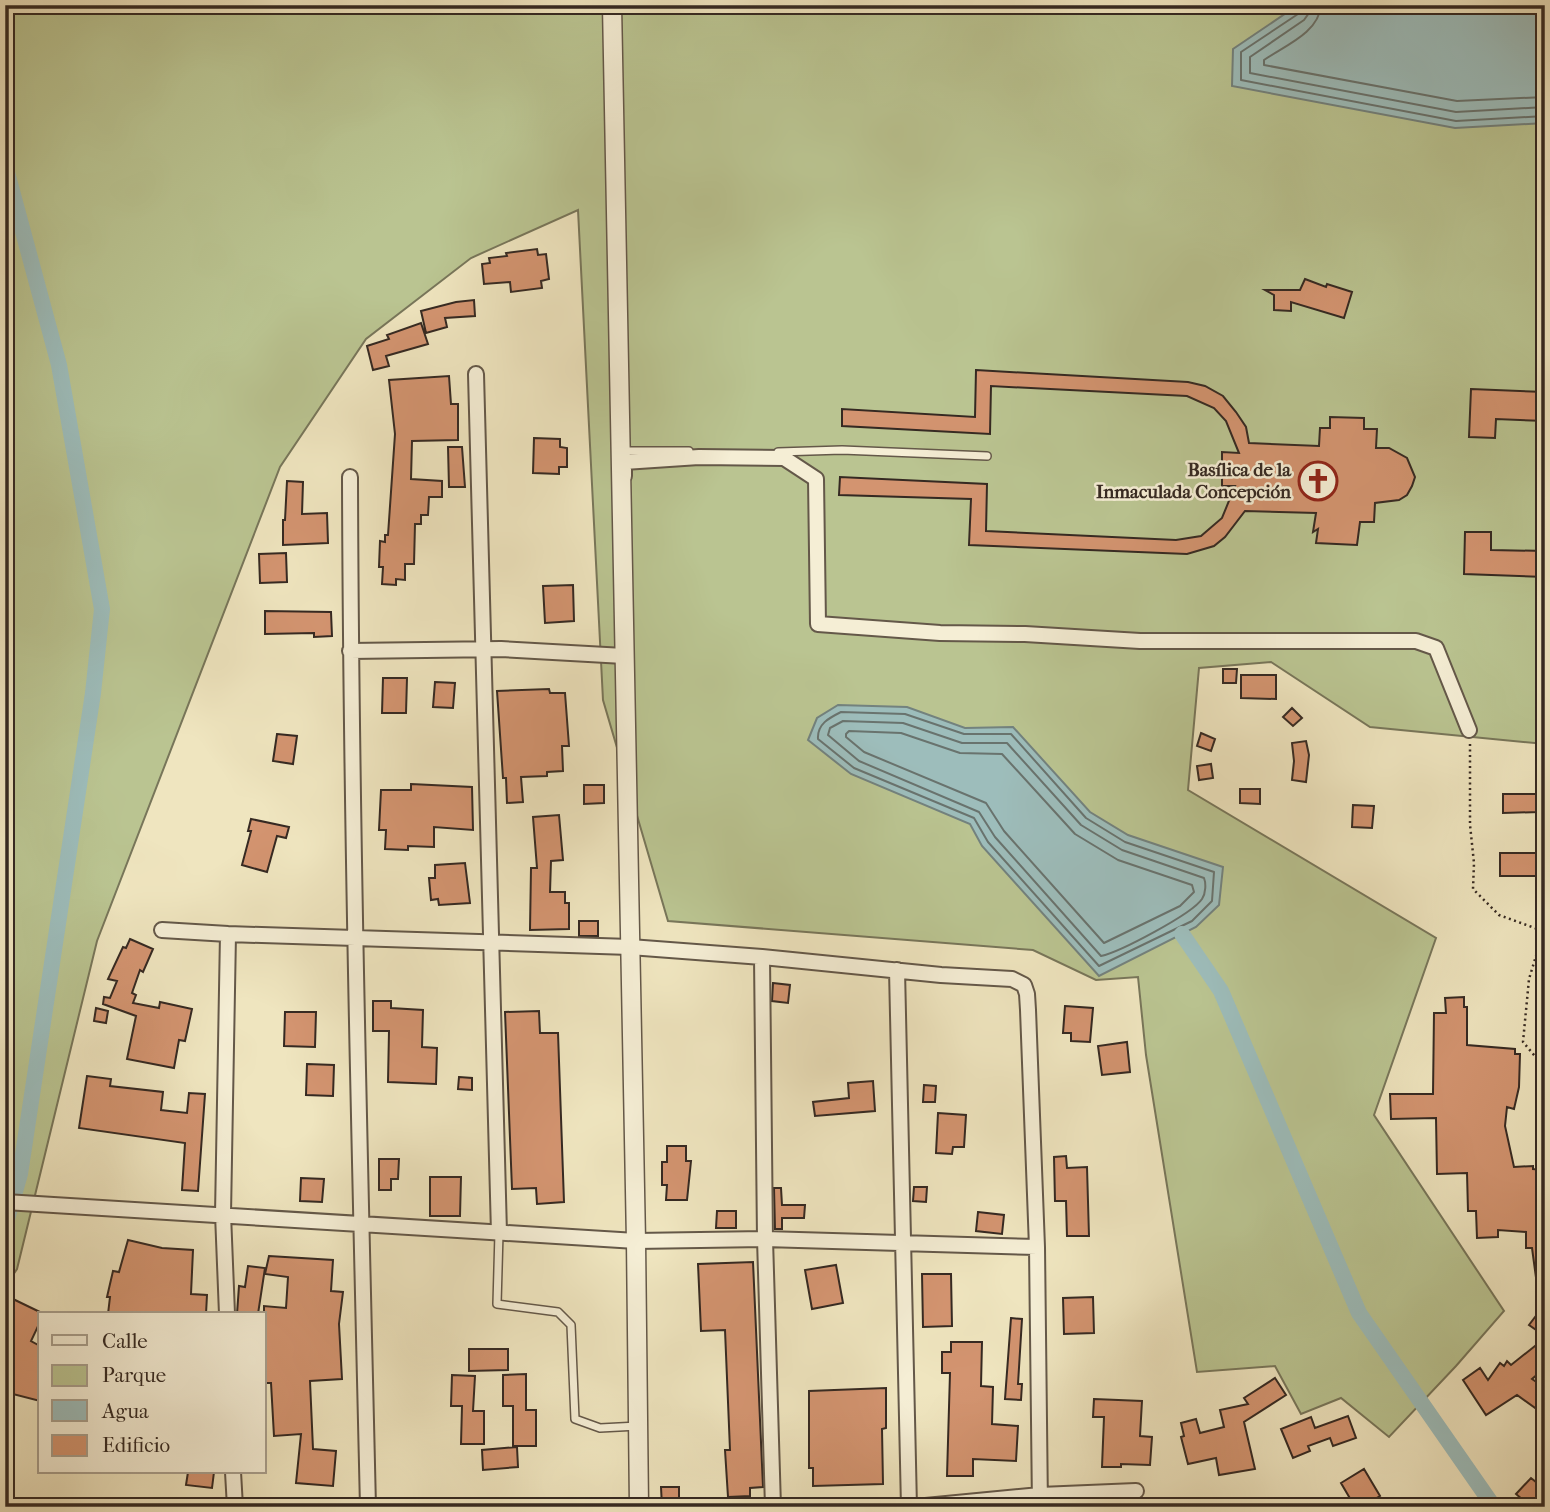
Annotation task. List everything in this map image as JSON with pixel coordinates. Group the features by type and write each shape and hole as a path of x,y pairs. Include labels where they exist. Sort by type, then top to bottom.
{"street":[{"path":"612,5 639,1507"},
{"path":"476,374 499,1233"},
{"path":"626,729 628,560 624,462 699,457 784,458 816,479 818,624 940,633 1140,641 1416,641 1436,648 1469,730"},
{"path":"350,477 350,651 360,1225 368,1507"},
{"path":"350,651 484,649 624,656"},
{"path":"162,929 228,934 631,947 1012,979 1024,985 1028,1002 1037,1247 1040,1501"},
{"path":"227,1312 223,1214 228,934"},
{"path":"762,957 765,1239 773,1507"},
{"path":"897,970 909,1507"},
{"path":"5,1202 636,1241 765,1239 1037,1247"},
{"path":"233,1474 235,1507"},
{"path":"915,1507 1040,1501 1136,1491"}],"lane":[{"path":"620,451 842,450 987,456"},
{"path":"499,1233 497,1304 558,1312 571,1325 575,1419 600,1428 638,1426"}],"path":[{"path":"1469,730 1473,889 1499,915 1543,931 1529,979 1523,1042 1545,1068"}],"green space":[{"path":"5,5 1545,5 1545,744 1370,727 1271,662 1199,668 1188,790 1436,938 1374,1115 1504,1311 1389,1437 1341,1398 1301,1414 1275,1366 1197,1372 1146,1055 1138,977 1096,980 1033,950 668,921 603,700 578,210 471,258 366,339 280,467 97,941 17,1269 5,1287"}],"water":[{"path":"1298,5 1545,5 1545,123 1455,128 1232,86 1233,49"},
{"path":"838,705 907,707 965,728 1013,727 1090,812 1128,835 1223,867 1219,905 1196,927 1099,976 982,846 970,824 851,774 808,740 817,718"}],"building":[{"path":"537,249 538,255 546,254 549,279 541,281 542,288 511,292 510,282 484,284 482,264 490,263 489,258"},
{"path":"1305,279 1326,287 1327,284 1352,292 1344,318 1291,302 1291,311 1274,310 1274,295 1265,290 1300,290"},
{"path":"474,300 475,316 445,318 447,327 426,333 421,311"},
{"path":"421,323 428,344 386,356 389,366 373,370 367,346 389,339 387,335"},
{"path":"976,370 1188,382 1205,386 1223,396 1236,412 1246,427 1249,443 1319,446 1320,428 1330,428 1330,417 1364,418 1364,429 1377,429 1376,448 1389,448 1407,458 1415,477 1407,495 1399,500 1375,503 1374,522 1360,522 1357,545 1316,543 1318,529 1313,532 1316,513 1245,511 1225,537 1214,546 1187,554 969,545 971,499 839,495 840,477 987,484 986,531 1176,540 1201,536 1222,518 1235,486 1222,486 1222,452 1239,453 1226,421 1214,408 1187,396 991,386 990,434 842,426 842,409 975,417"},
{"path":"449,376 451,404 458,404 458,440 412,441 411,479 442,481 442,497 429,497 428,515 421,515 421,524 415,524 414,564 405,564 405,580 396,579 396,585 382,584 383,567 379,567 380,541 385,542 385,535 388,535 395,434 389,380"},
{"path":"1471,389 1545,392 1545,421 1496,419 1495,438 1469,437"},
{"path":"534,438 560,439 560,447 567,448 567,467 559,467 559,474 533,473"},
{"path":"448,447 462,447 465,487 449,487"},
{"path":"287,481 303,482 302,514 327,513 328,543 283,545"},
{"path":"1465,532 1491,532 1491,550 1545,551 1545,577 1464,574"},
{"path":"286,553 287,582 260,583 259,554"},
{"path":"573,585 574,621 545,623 543,586"},
{"path":"265,611 331,612 332,636 314,637 314,633 265,634"},
{"path":"1223,669 1237,669 1236,683 1223,683"},
{"path":"1241,675 1276,675 1276,699 1241,698"},
{"path":"383,678 407,678 406,713 382,713"},
{"path":"435,682 455,683 453,708 433,707"},
{"path":"549,689 550,693 565,693 569,746 562,746 563,771 547,772 547,776 521,777 523,802 507,803 497,691"},
{"path":"1292,708 1302,718 1293,726 1283,717"},
{"path":"1201,733 1215,739 1211,751 1197,746"},
{"path":"277,734 297,736 293,764 273,761"},
{"path":"1306,741 1309,755 1306,782 1292,780 1292,743"},
{"path":"1211,764 1213,778 1199,780 1197,766"},
{"path":"411,784 472,787 473,830 434,827 434,847 385,849 386,830 379,830 381,790 411,790"},
{"path":"584,785 604,785 604,803 584,804"},
{"path":"1240,789 1260,789 1260,804 1240,803"},
{"path":"1503,794 1539,794 1539,812 1503,813"},
{"path":"1353,805 1374,806 1372,828 1352,827"},
{"path":"559,815 563,860 551,861 550,892 565,892 565,903 569,903 569,929 530,930 531,868 537,868 533,817"},
{"path":"251,819 289,827 286,838 277,836 267,872 242,865 251,831 248,831"},
{"path":"1500,853 1540,853 1539,876 1500,876"},
{"path":"465,863 470,903 439,905 438,899 431,900 429,878 435,878 435,865"},
{"path":"579,921 598,921 598,936 579,936"},
{"path":"130,939 153,949 143,972 140,970 132,993 136,995 133,1003 159,1008 160,1002 192,1009 185,1041 179,1040 174,1068 127,1059 136,1016 103,1004 104,997 110,998 117,981 108,979 123,947 126,948"},
{"path":"773,983 790,985 788,1003 772,1001"},
{"path":"1464,997 1464,1007 1467,1007 1467,1045 1515,1049 1515,1054 1520,1054 1519,1087 1514,1109 1507,1107 1505,1126 1514,1167 1533,1166 1533,1169 1545,1170 1545,1200 1541,1200 1538,1234 1545,1234 1545,1284 1537,1285 1532,1248 1526,1248 1526,1232 1498,1230 1498,1237 1477,1238 1476,1211 1468,1211 1467,1173 1437,1174 1436,1118 1391,1119 1390,1094 1433,1094 1434,1013 1446,1013 1445,998"},
{"path":"373,1001 391,1001 391,1008 423,1010 422,1047 437,1048 436,1084 388,1082 389,1031 373,1031"},
{"path":"1065,1006 1093,1008 1090,1042 1071,1041 1071,1033 1063,1033"},
{"path":"96,1008 108,1011 106,1023 94,1021"},
{"path":"539,1011 540,1033 558,1033 564,1202 537,1204 536,1188 512,1189 505,1012"},
{"path":"285,1012 316,1012 315,1047 284,1046"},
{"path":"1127,1042 1130,1072 1102,1075 1098,1046"},
{"path":"307,1064 334,1065 333,1096 306,1095"},
{"path":"87,1076 111,1079 110,1086 163,1092 161,1110 187,1113 189,1093 205,1094 198,1191 182,1190 185,1143 79,1128"},
{"path":"459,1077 472,1078 472,1090 458,1089"},
{"path":"873,1081 875,1111 815,1116 813,1102 849,1098 848,1083"},
{"path":"924,1085 936,1086 935,1102 923,1102"},
{"path":"938,1113 966,1115 964,1147 953,1147 952,1154 936,1153"},
{"path":"667,1146 686,1146 686,1161 691,1161 687,1200 666,1200 667,1185 662,1185 662,1162 667,1162"},
{"path":"1066,1156 1067,1168 1087,1167 1089,1236 1067,1236 1066,1201 1055,1201 1054,1157"},
{"path":"379,1159 399,1159 398,1179 391,1179 391,1190 379,1190"},
{"path":"430,1177 461,1177 460,1216 430,1216"},
{"path":"301,1178 324,1179 322,1202 300,1201"},
{"path":"914,1187 927,1187 926,1202 913,1201"},
{"path":"774,1188 781,1188 782,1205 805,1205 804,1218 782,1218 782,1229 775,1229"},
{"path":"717,1211 736,1211 736,1228 716,1228"},
{"path":"978,1212 1004,1215 1002,1234 976,1231"},
{"path":"128,1240 162,1248 193,1250 191,1294 207,1295 206,1312 108,1312 110,1297 107,1297 113,1271 119,1272"},
{"path":"269,1256 333,1260 331,1291 343,1292 339,1324 342,1379 310,1381 313,1449 336,1451 333,1486 296,1483 301,1434 274,1436 271,1383 266,1383 264,1306 286,1308 288,1277 265,1274"},
{"path":"753,1262 763,1487 750,1488 750,1496 728,1497 725,1450 730,1450 725,1330 701,1331 698,1264"},
{"path":"836,1265 843,1303 812,1309 805,1270"},
{"path":"248,1266 265,1268 258,1312 237,1312 239,1286 245,1287"},
{"path":"922,1274 951,1274 952,1326 923,1327"},
{"path":"1093,1297 1094,1333 1064,1334 1063,1298"},
{"path":"13,1299 40,1312 38,1326 31,1341 38,1345 38,1400 5,1392 5,1314"},
{"path":"1545,1304 1545,1336 1529,1325"},
{"path":"1011,1318 1022,1319 1018,1384 1022,1384 1021,1400 1005,1399"},
{"path":"1545,1338 1545,1368 1532,1379 1545,1388 1545,1415 1517,1395 1486,1415 1463,1380 1480,1368 1488,1380 1500,1363 1504,1366 1507,1361 1511,1365"},
{"path":"951,1342 982,1342 981,1386 993,1387 992,1424 1018,1426 1016,1461 973,1459 973,1476 947,1476 950,1373 942,1373 942,1352 951,1352"},
{"path":"469,1349 508,1349 508,1370 469,1371"},
{"path":"526,1374 526,1410 536,1410 536,1446 513,1446 513,1406 503,1406 503,1375"},
{"path":"452,1375 475,1376 473,1411 484,1411 484,1444 461,1444 462,1406 451,1406"},
{"path":"1275,1378 1286,1395 1244,1422 1255,1469 1219,1475 1216,1458 1188,1464 1181,1437 1184,1436 1181,1423 1196,1419 1200,1433 1224,1427 1220,1410 1248,1404 1244,1398"},
{"path":"886,1388 886,1428 882,1429 883,1484 813,1486 813,1468 809,1468 809,1391"},
{"path":"1094,1399 1142,1401 1140,1436 1152,1437 1150,1465 1121,1464 1121,1467 1102,1467 1104,1417 1093,1417"},
{"path":"1348,1416 1356,1438 1333,1446 1330,1438 1308,1446 1310,1451 1293,1458 1281,1429 1311,1417 1315,1428"},
{"path":"517,1447 518,1467 483,1470 482,1450"},
{"path":"1364,1469 1380,1496 1361,1507 1355,1507 1341,1483"},
{"path":"1545,1471 1545,1507 1531,1507 1516,1494 1531,1478 1536,1482"},
{"path":"188,1474 214,1474 212,1488 186,1485"},
{"path":"661,1487 679,1487 679,1507 662,1507"}],"waterway":[{"path":"5,165 59,365 102,609 93,693 20,1174 5,1226"},
{"path":"1182,934 1221,991 1359,1313 1494,1507"}],"place":[{"name":"Basílica de la Inmaculada Concepción","path":"1318,481"}]}
